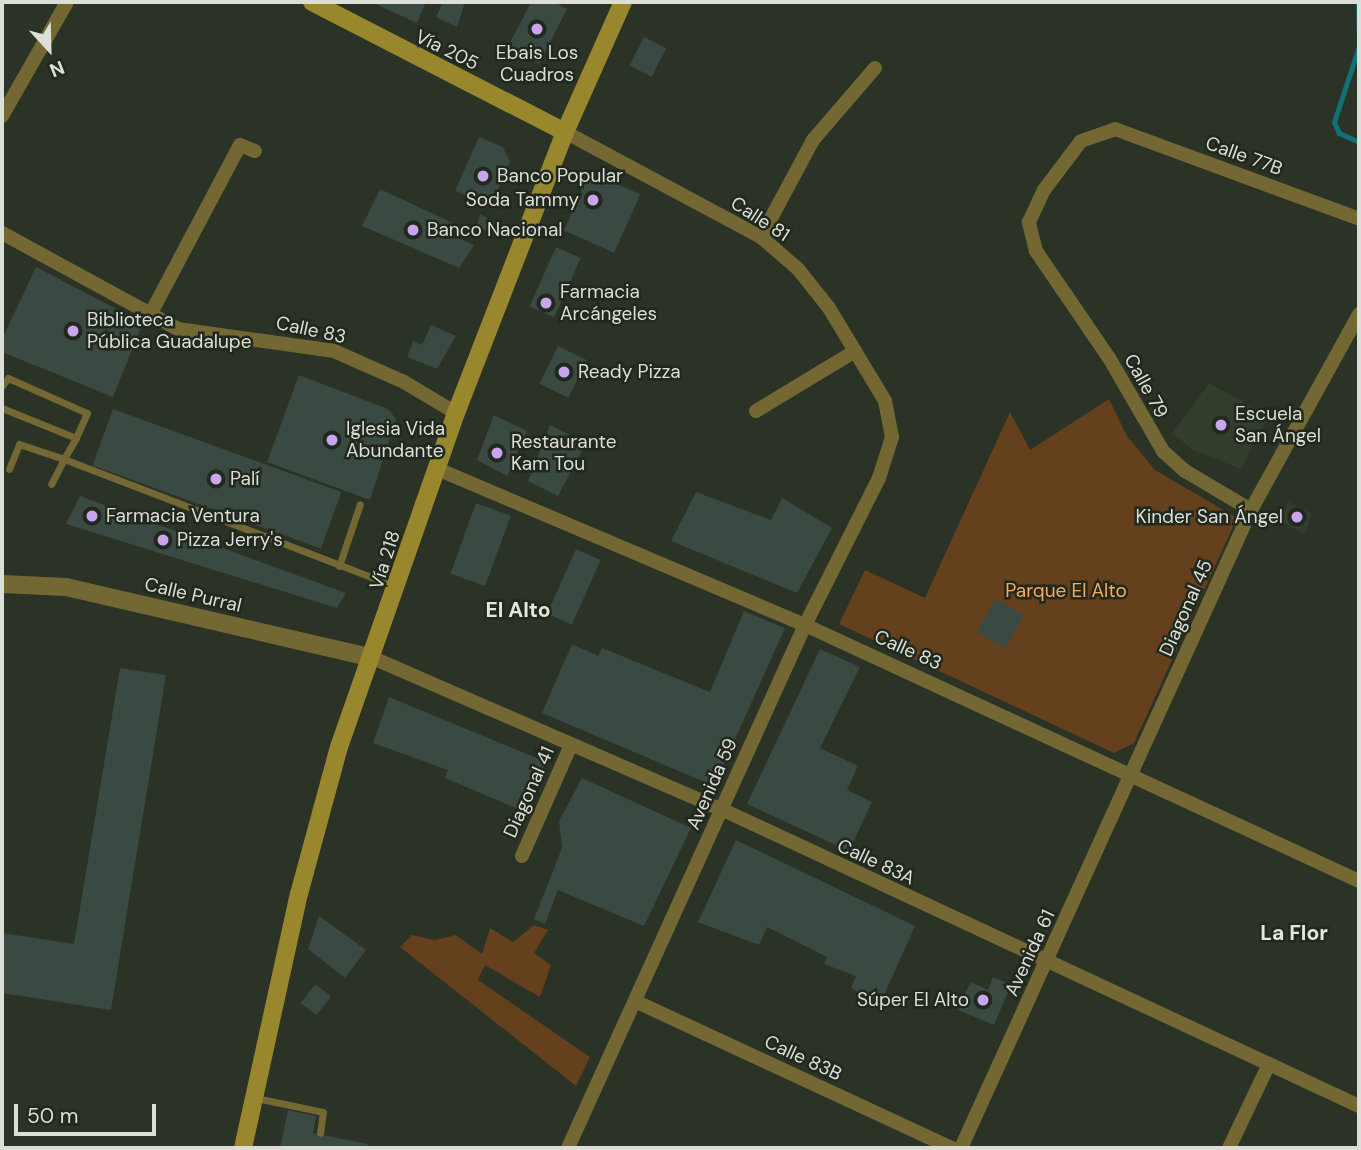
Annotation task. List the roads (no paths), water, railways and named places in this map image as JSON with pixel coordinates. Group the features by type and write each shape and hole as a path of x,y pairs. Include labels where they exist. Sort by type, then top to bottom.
{"main road":[{"name":"Vía 205","path":"312,2 565,132"},
{"name":"Vía 218","path":"243,1148 251,1097 299,894 339,747 398,587 435,468 565,132 622,2"}],"street":[{"path":"2,116 67,2"},
{"path":"761,237 813,139 874,68"},
{"name":"Calle 77B","path":"1036,251 1029,222 1044,190 1081,141 1115,130 1359,219"},
{"name":"Calle 81","path":"565,132 761,237 799,269 855,351 885,401 892,437"},
{"path":"151,313 240,145 255,151"},
{"name":"Calle 83","path":"2,233 178,329 221,338 288,341 334,351 404,382 456,413"},
{"name":"Calle 79","path":"1036,251 1109,358 1163,451 1185,471 1251,510"},
{"name":"Diagonal 45","path":"1134,774 1251,510 1359,314"},
{"path":"756,411 855,351"},
{"name":"Avenida 59","path":"568,1148 637,1002 805,625 879,478 892,437"},
{"name":"Calle 83","path":"435,468 805,625 1359,878"},
{"name":"Calle Purral","path":"2,584 66,587 373,658"},
{"name":"Calle 83A","path":"373,658 721,810 1046,964 1359,1107"},
{"name":"Diagonal 41","path":"522,856 571,745"},
{"name":"Avenida 61","path":"961,1148 1134,774"},
{"name":"Calle 83B","path":"637,1002 952,1148"},
{"path":"1229,1148 1269,1064"}],"lane":[{"path":"2,386 8,378 84,409 76,438 51,484"},
{"path":"2,408 76,438"},
{"path":"9,469 19,444 398,587"},
{"path":"339,566 360,503"},
{"path":"251,1097 323,1112 320,1133"}],"waterway":[{"path":"1358,2 1359,46 1334,122 1339,133 1359,142"}],"place":[{"name":"Ebais Los Cuadros","path":"537,29"},
{"name":"Banco Popular","path":"483,176"},
{"name":"Soda Tammy","path":"593,200"},
{"name":"Banco Nacional","path":"413,230"},
{"name":"Farmacia Arcángeles","path":"546,303"},
{"name":"Biblioteca Pública Guadalupe","path":"73,331"},
{"name":"Ready Pizza","path":"564,372"},
{"name":"Escuela San Ángel","path":"1221,425"},
{"name":"Iglesia Vida Abundante","path":"332,440"},
{"name":"Restaurante Kam Tou","path":"497,453"},
{"name":"Palí","path":"216,479"},
{"name":"Farmacia Ventura","path":"92,516"},
{"name":"Kinder San Ángel","path":"1297,517"},
{"name":"Pizza Jerry's","path":"163,540"},
{"name":"Súper El Alto","path":"983,1000"}],"district":[{"name":"El Alto","path":"518,610"},
{"name":"La Flor","path":"1294,933"}],"park label":[{"name":"Parque El Alto","path":"1066,591"}]}
